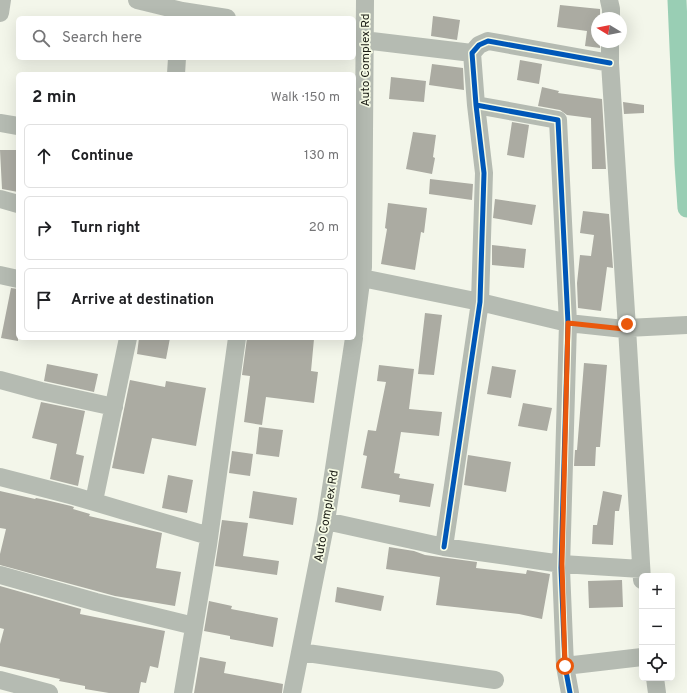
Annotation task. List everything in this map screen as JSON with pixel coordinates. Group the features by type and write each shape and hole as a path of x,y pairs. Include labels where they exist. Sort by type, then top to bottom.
{"street":[{"path":"0,13 2,0"},
{"path":"138,0 182,14 204,16"},
{"name":"Auto Complex Rd","path":"356,313 360,270 360,39 365,0"},
{"path":"609,0 611,12"},
{"path":"360,39 472,53"},
{"path":"444,547 480,302 484,173 472,53 479,45 488,41 610,63"},
{"path":"610,48 641,573"},
{"path":"176,72 177,60"},
{"path":"476,105 558,120 568,323 562,564 565,666 570,693"},
{"path":"0,124 16,126"},
{"path":"0,199 16,203"},
{"path":"360,270 480,302 568,323 624,329 687,325"},
{"path":"0,275 16,279"},
{"path":"94,501 128,340"},
{"path":"183,693 209,536 237,340"},
{"name":"Auto Complex Rd","path":"292,693 326,521 354,340"},
{"path":"0,380 41,391 114,406"},
{"path":"0,477 94,501 209,536"},
{"path":"326,521 444,547 639,574"},
{"path":"0,575 96,602 194,626"},
{"path":"300,652 496,680"},
{"path":"565,666 639,657"},
{"path":"0,680 49,693"},
{"path":"655,681 657,693"}],"building":[{"path":"560,5 600,9 600,12 591,12 591,47 585,46 587,31 557,27"},
{"path":"433,16 460,20 457,40 431,36"},
{"path":"520,60 542,64 539,84 517,80"},
{"path":"432,64 463,68 464,90 429,85"},
{"path":"391,77 426,81 424,102 389,99"},
{"path":"542,87 559,91 558,93 602,99 606,169 592,169 591,118 567,115 560,110 538,106"},
{"path":"623,102 644,105 644,113 624,114"},
{"path":"512,122 529,125 524,158 507,155"},
{"path":"413,132 436,135 433,157 435,158 432,174 406,169"},
{"path":"0,150 16,150 16,192 2,189"},
{"path":"430,179 473,184 472,200 429,194"},
{"path":"495,199 536,205 532,225 493,218"},
{"path":"388,203 427,208 424,233 421,232 415,270 381,264 387,229 385,228"},
{"path":"583,211 609,214 613,268 607,267 601,311 578,308 577,283 580,255 591,256 594,235 580,233"},
{"path":"492,245 526,249 524,268 492,265"},
{"path":"11,288 16,289 16,340 18,341 1,338"},
{"path":"425,313 442,315 434,375 418,374"},
{"path":"139,340 170,340 166,359 137,354"},
{"path":"247,340 314,340 311,371 318,372 314,403 266,397 262,425 244,422 250,376 242,375"},
{"path":"584,363 607,365 600,447 596,447 595,466 574,466 575,450 577,450"},
{"path":"47,364 98,374 94,392 44,381"},
{"path":"379,365 414,369 409,409 442,412 439,436 401,432 394,473 400,474 399,478 434,484 430,507 399,502 400,495 361,488 367,456 363,455 368,430 376,431 386,382 377,381"},
{"path":"492,366 516,370 511,398 487,394"},
{"path":"130,380 165,387 166,381 206,388 196,446 152,438 144,474 112,468"},
{"path":"41,402 85,411 76,454 84,456 78,486 50,479 57,444 32,438"},
{"path":"523,403 552,408 547,431 518,426"},
{"path":"259,427 283,430 279,457 256,454"},
{"path":"232,451 253,454 250,476 229,473"},
{"path":"468,455 511,462 506,492 464,485"},
{"path":"168,475 193,480 187,513 162,508"},
{"path":"0,491 71,506 74,507 73,509 90,514 89,516 162,533 156,568 181,572 175,606 115,596 0,565 0,554 6,529 0,528"},
{"path":"253,491 297,498 293,525 249,518"},
{"path":"603,491 622,495 619,511 615,511 613,545 592,544 593,525 597,525"},
{"path":"222,520 248,523 243,556 279,561 277,575 215,566"},
{"path":"389,547 414,551 425,555 477,562 476,568 526,574 527,570 550,574 542,619 519,614 436,605 440,577 386,569"},
{"path":"622,580 623,607 589,608 588,581"},
{"path":"0,586 81,609 80,614 165,631 158,668 150,666 146,683 141,682 139,693 109,693 85,689 85,686 59,681 60,679 0,666 0,644 4,629 0,628"},
{"path":"337,587 384,596 381,611 335,602"},
{"path":"209,601 232,606 231,609 278,618 273,647 230,639 230,636 204,631"},
{"path":"200,657 226,662 224,673 283,684 282,693 194,693"}],"waterway":[{"path":"677,0 687,208"}],"cycle path":[{"path":"444,547 480,302 484,173 472,53 479,45 488,41 610,63"},
{"path":"476,105 558,120 568,323 561,568 565,666 570,693"}],"route":[{"path":"565,666 562,564 568,323 624,329 627,328 627,324"}]}
